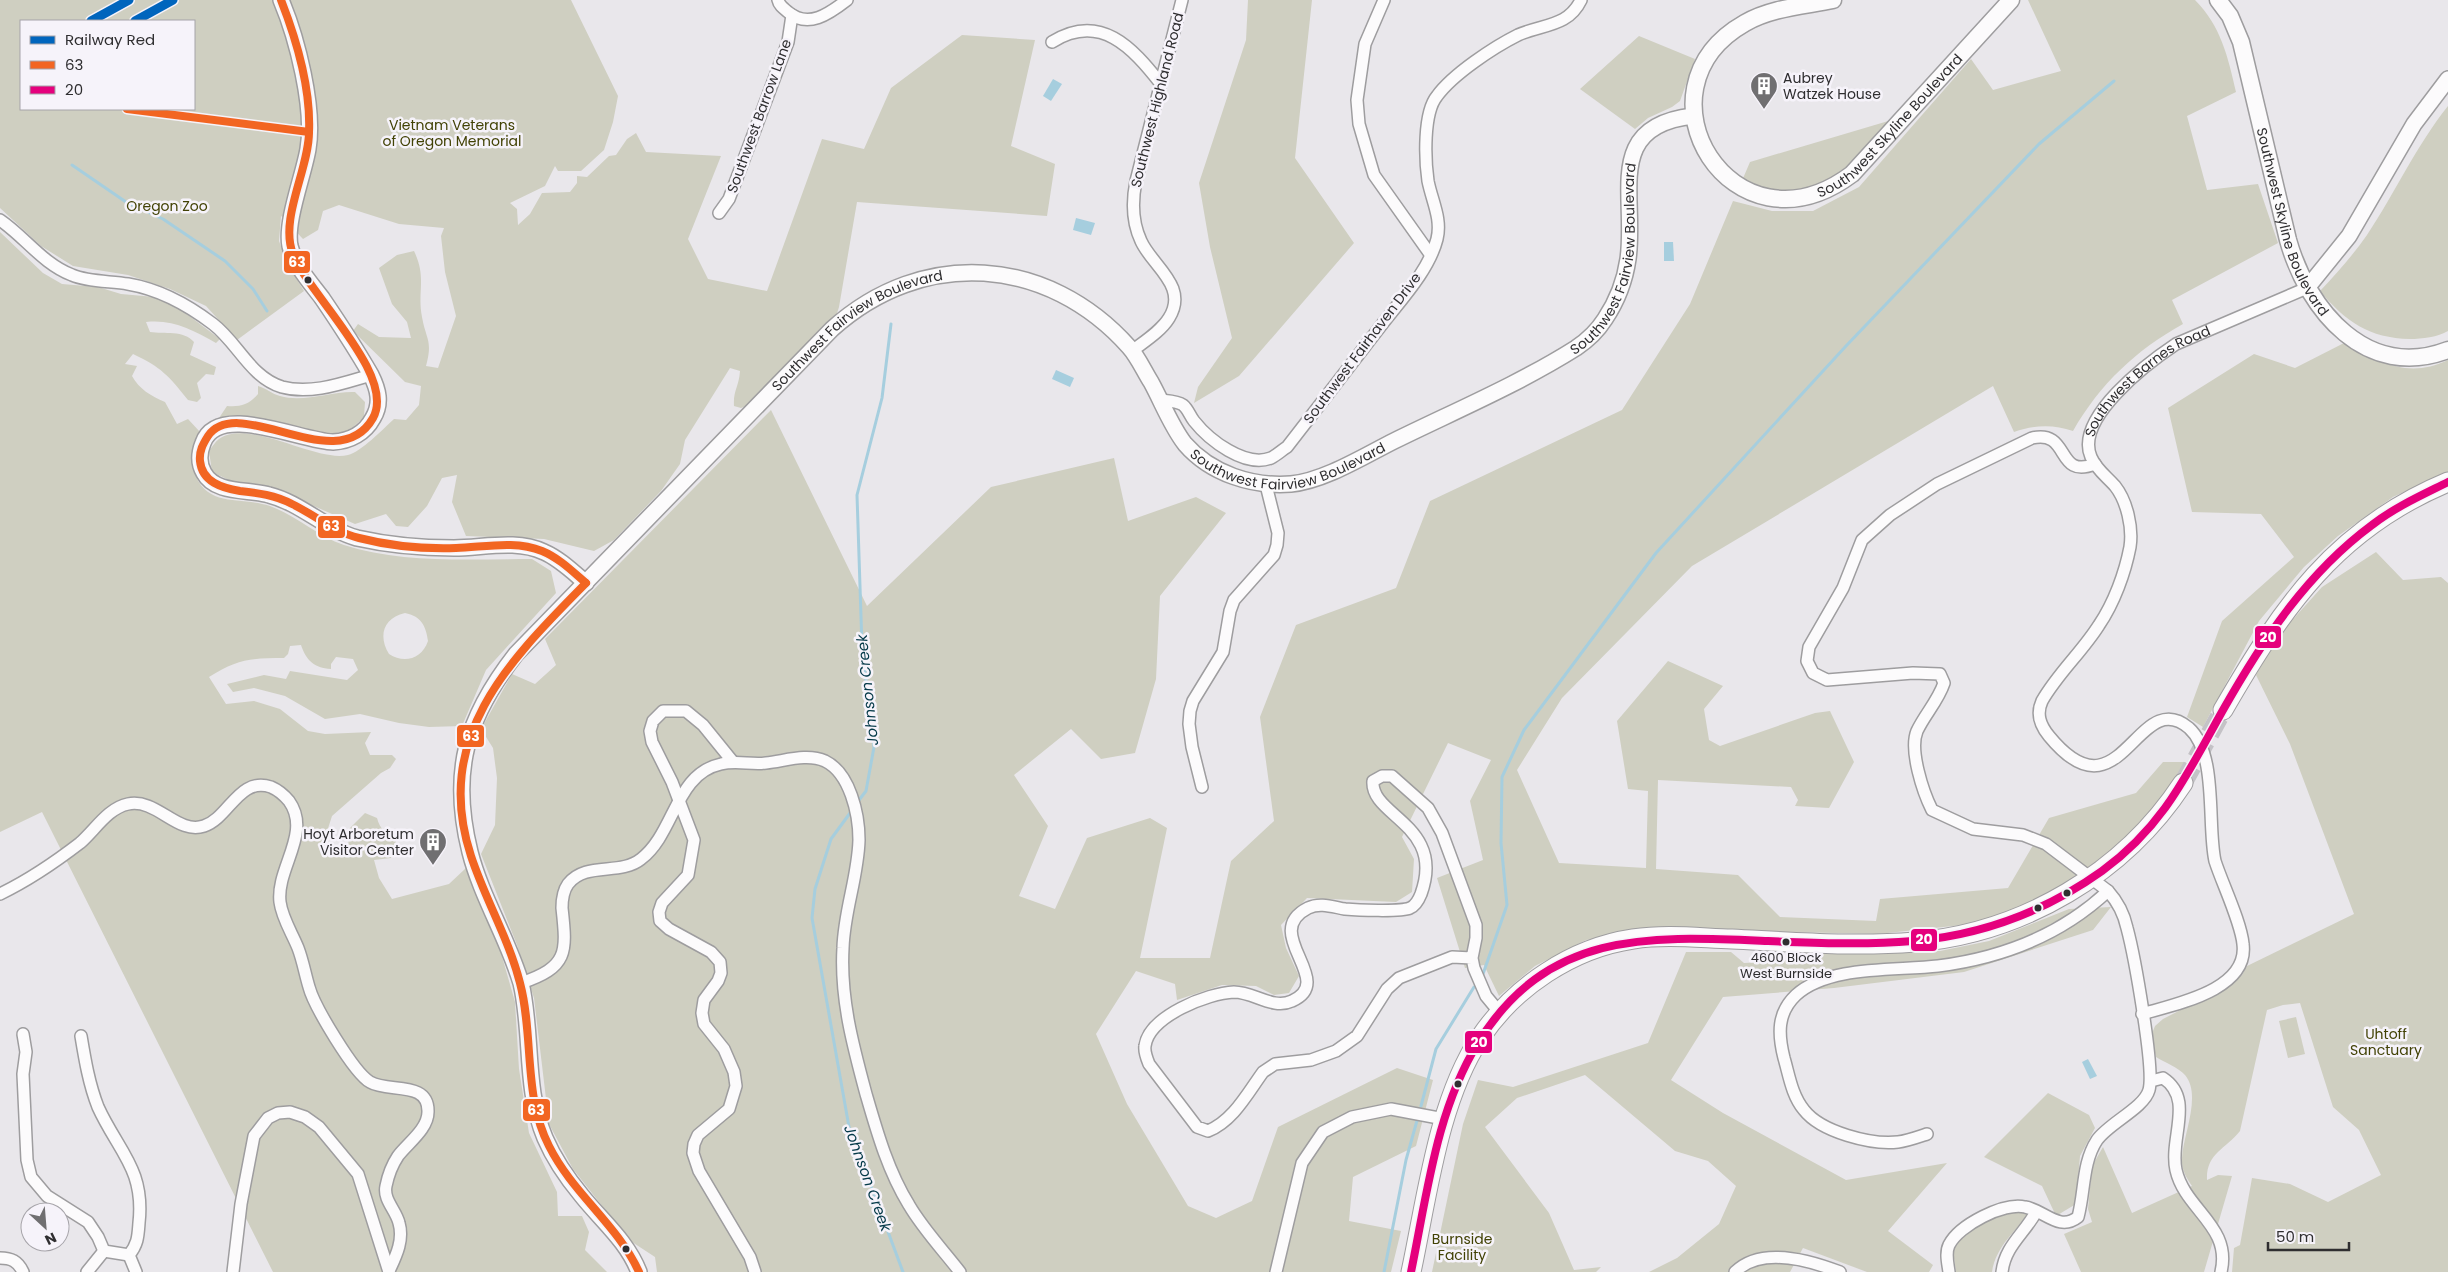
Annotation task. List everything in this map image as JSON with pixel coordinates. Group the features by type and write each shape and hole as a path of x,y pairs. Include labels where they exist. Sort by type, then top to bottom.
{"main road":[{"name":"Southwest Skyline Boulevard","path":"1832,0 1762,15 1746,22 1721,40 1711,52 1701,71 1695,92 1693,116 1699,137 1710,159 1725,176 1741,188 1759,195 1780,198 1821,192 1852,174 2011,0"},
{"name":"Southwest Skyline Boulevard","path":"2218,0 2230,16 2241,42 2288,240 2297,267 2307,288 2330,322 2345,334 2366,346 2391,354 2410,357 2448,350"},
{"path":"2223,710 2275,624 2330,559 2380,517 2448,482"},
{"path":"1412,1272 1444,1119 1459,1077 1478,1040 1500,1013 1528,985 1544,974 1586,952 1616,942 1662,936 1901,943 1938,939 1977,930 2022,916 2092,879 2140,838 2162,814 2183,783"}],"street":[{"path":"281,0 290,22 304,74 309,132 308,150 290,229 291,247 304,275 336,320 371,375 378,392 377,410 369,424 355,436 331,442 261,426 239,425 218,428 206,436 202,445 200,461 205,475 210,481 222,487 269,495 287,501 329,526 357,538 433,548 512,546 543,551 567,566 586,583"},
{"path":"778,0 792,15 801,20 815,19 829,14 847,0"},
{"name":"Southwest Highland Road","path":"1132,350 1162,327 1170,317 1174,305 1174,293 1170,281 1150,257 1140,241 1133,205 1136,181 1182,0"},
{"path":"1384,0 1365,44 1357,100 1359,124 1374,176 1430,254"},
{"name":"Southwest Fairhaven Drive","path":"1160,400 1178,402 1185,407 1194,422 1224,449 1237,455 1261,460 1270,458 1287,446 1416,280 1437,242 1440,225 1428,181 1426,153 1428,121 1435,97 1455,76 1517,36 1567,19 1576,11 1581,0"},
{"name":"Southwest Barrow Lane","path":"719,213 729,199 784,52 792,15"},
{"path":"1052,42 1061,36 1079,31 1102,31 1141,58 1161,84"},
{"name":"Southwest Barnes Road","path":"2142,1014 2208,992 2222,985 2237,971 2243,958 2243,942 2212,848 2210,786 2203,751 2198,739 2187,727 2166,720 2146,728 2113,761 2100,766 2090,765 2062,750 2040,723 2039,708 2042,700 2099,626 2109,608 2122,575 2130,546 2128,516 2124,500 2095,464 2089,452 2092,430 2116,393 2144,367 2176,344 2307,288 2349,236 2414,124 2448,79"},
{"name":"Southwest Fairview Boulevard","path":"639,1272 622,1242 567,1177 545,1138 532,1094 526,1015 521,983 470,853 462,802 465,751 481,705 516,654 832,329 856,308 887,291 932,277 969,272 988,272 1024,279 1065,295 1090,310 1132,350 1184,442 1202,458 1235,477 1266,485 1300,483 1325,474 1564,356 1597,331 1612,308 1625,275 1629,249 1630,166 1636,147 1644,134 1667,120 1693,116"},
{"path":"0,220 49,262 73,276 130,284 150,290 188,307 223,333 256,372 281,386 303,389 323,388 371,375"},
{"path":"1949,1272 1947,1259 1949,1246 1967,1228 1989,1213 2011,1206 2027,1207 2066,1223 2078,1217 2086,1165 2090,1153 2106,1130 2140,1102 2148,1092 2151,1080 2127,928 2116,900 2108,891 2046,844 2023,835 1973,829 1932,810 1921,787 1916,758 1917,732 1940,698 1944,683 1940,674 1913,673 1827,680 1813,673 1807,661 1808,647 1843,588 1862,540 1890,515 1937,484 2032,438 2043,436 2050,437 2070,463 2075,466 2087,467 2095,464"},
{"path":"1202,787 1192,747 1189,724 1190,711 1193,701 1223,652 1230,610 1234,600 1274,555 1278,545 1277,526 1266,485"},
{"path":"733,762 693,715 682,710 669,710 658,714 652,721 650,731 652,742 694,833 693,856 688,875 662,903 659,912 660,921 669,929 711,952 720,962 722,973 718,982 704,1000 702,1013 704,1024 724,1049 734,1072 736,1086 729,1109 698,1135 693,1153 698,1171 750,1256 755,1272"},
{"path":"521,983 547,972 560,959 566,936 562,901 568,884 585,873 628,866 642,859 663,834 687,786 703,770 733,762 760,764 813,757 830,764 846,785 859,832 858,864 843,947 844,996 851,1042 876,1129 896,1182 914,1214 960,1272"},
{"path":"1472,958 1452,957 1399,978 1387,989 1357,1036 1345,1046 1324,1056 1275,1064 1269,1067 1262,1072 1232,1114 1219,1126 1208,1131 1196,1127 1186,1115 1149,1064 1146,1056 1144,1047 1154,1028 1162,1020 1200,1000 1236,992 1247,993 1274,1004 1284,1004 1294,1001 1301,995 1308,977 1290,934 1292,924 1308,908 1330,906 1345,909 1399,910 1410,908 1416,903 1424,881 1424,857 1413,831 1377,798 1372,791 1373,781 1382,776 1392,776 1421,800 1435,818 1474,916 1476,938 1472,958 1486,996 1500,1013"},
{"path":"0,894 27,881 49,867 91,834 118,807 138,802 150,806 191,828 204,826 213,821 237,796 257,786 270,787 282,795 294,810 297,826 280,890 280,901 301,955 313,997 346,1053 366,1080 377,1085 418,1092 427,1105 428,1114 425,1123 396,1160 385,1189 389,1203 399,1223 399,1248 389,1271"},
{"path":"1927,1134 1897,1142 1861,1140 1815,1121 1804,1110 1795,1096 1781,1044 1782,1013 1788,1003 1806,987 1833,976 1962,962 2008,950 2032,941 2086,912 2108,891"},
{"path":"23,1034 26,1052 23,1074 27,1160 31,1177 47,1196 88,1222 98,1237 104,1251"},
{"path":"81,1036 90,1082 99,1107 130,1162 137,1181 140,1218 138,1242 129,1255"},
{"path":"2151,1080 2163,1078 2174,1085 2180,1096 2176,1172 2187,1195 2218,1234 2224,1260 2221,1272"},
{"path":"1276,1272 1302,1163 1323,1132 1352,1117 1391,1109 1444,1119"},
{"path":"233,1272 251,1143 264,1121 273,1115 285,1112 301,1114 314,1122 358,1174 389,1271"},
{"path":"2002,1272 2008,1250 2028,1227 2036,1212"},
{"path":"104,1251 129,1255"},
{"path":"87,1272 104,1251"},
{"path":"129,1255 136,1272"},
{"path":"1735,1272 1743,1264 1764,1257 1787,1258 1825,1266 1840,1272"},
{"path":"0,1258 12,1260 20,1266 23,1272"}],"green space":[{"path":"0,0 571,0 618,96 613,122 604,150 581,171 558,171 555,166 545,186 510,203 517,209 518,225 530,214 542,193 570,192 577,183 577,176 587,177 609,156 616,155 627,139 636,133 646,152 721,156 688,239 708,279 767,291 822,139 864,149 891,88 962,35 1035,40 1011,146 1055,164 1047,216 857,202 839,307 832,329 766,398 741,408 734,406 734,396 740,371 730,368 685,440 680,464 661,491 614,540 594,551 544,539 466,536 452,502 457,475 442,478 427,506 408,527 396,526 386,514 355,524 277,490 233,482 212,472 209,451 219,439 232,434 265,437 335,456 348,455 365,445 394,419 406,420 419,405 421,386 405,382 353,331 358,324 379,337 411,338 407,322 392,304 379,268 397,255 414,251 420,269 421,308 429,345 426,366 438,368 456,316 445,272 441,236 444,228 399,224 339,205 323,211 318,230 303,239 281,216 279,241 288,265 304,291 237,340 206,306 170,289 128,275 73,266 41,246 0,208"},
{"path":"1248,0 1312,0 1295,158 1354,243 1239,376 1194,403 1198,387 1232,338 1210,247 1199,183 1246,40"},
{"path":"2028,0 2195,0 2204,10 2217,31 2226,54 2236,92 2187,116 2207,190 2258,184 2278,243 2172,300 2183,324 2150,345 2120,370 2095,398 2073,431 2044,426 2014,432 1993,386 1692,566 1562,698 1517,770 1559,863 1646,868 1648,791 1628,789 1617,721 1668,661 1723,686 1704,709 1709,740 1720,746 1815,713 1830,711 1854,762 1829,808 1795,806 1798,800 1791,787 1658,780 1656,869 1738,875 1780,917 1876,921 1880,899 2008,888 2049,818 2136,793 2163,762 2186,762 2156,811 2094,871 2037,903 1981,923 1878,934 1663,929 1586,940 1535,966 1499,996 1484,965 1465,968 1437,878 1483,860 1470,801 1491,760 1448,743 1402,837 1414,859 1412,892 1396,902 1307,898 1281,925 1286,948 1299,976 1289,993 1274,995 1256,986 1222,985 1177,1000 1175,984 1136,971 1096,1034 1127,1104 1188,1206 1216,1218 1252,1201 1278,1127 1397,1068 1433,1080 1416,1146 1353,1177 1349,1221 1401,1231 1391,1272 657,1272 655,1257 629,1240 573,1169 549,1124 534,998 517,945 481,854 495,825 497,778 493,748 481,729 512,674 535,684 556,665 545,639 771,410 867,606 991,487 1114,458 1128,521 1196,497 1226,513 1160,596 1156,679 1135,753 1101,759 1071,729 1014,775 1048,826 1019,896 1055,909 1087,838 1150,818 1167,828 1140,958 1210,958 1231,861 1274,821 1260,717 1296,625 1396,588 1430,501 1622,410 1690,304 1733,201 1772,211 1813,211 1859,187 1971,59 1993,90 2061,71"},
{"path":"1639,36 1695,59 1680,101 1672,107 1648,118 1635,129 1580,89"},
{"path":"2448,106 2448,331 2420,339 2395,338 2370,332 2349,320 2320,291 2345,264 2367,235 2436,121"},
{"path":"1895,119 1856,159 1828,180 1812,187 1795,191 1775,192 1741,183 1750,162"},
{"path":"0,232 43,273 62,284 98,287 121,294 155,297 180,309 220,339 216,343 182,326 165,322 146,322 150,332 173,333 190,338 194,342 190,355 216,367 214,375 206,374 197,383 201,398 197,402 188,400 164,373 151,363 133,354 125,364 137,366 132,376 135,381 146,392 165,402 177,424 188,419 200,432 193,446 192,461 194,471 200,483 207,491 226,499 270,506 334,541 366,551 413,558 461,560 532,559 551,571 556,593 486,670 462,726 429,727 399,723 360,714 325,719 285,696 254,688 233,692 227,684 264,675 286,679 290,671 347,680 358,670 353,659 336,657 331,664 331,669 315,665 305,655 301,645 290,646 288,654 284,658 262,658 236,663 209,677 226,704 254,701 280,709 308,731 325,734 371,732 365,743 370,755 392,755 396,759 390,768 381,773 332,816 323,844 337,855 349,857 348,830 365,813 377,818 384,831 397,838 391,858 374,860 379,878 392,899 449,884 466,868 501,953 515,1002 519,1069 529,1133 557,1192 558,1216 582,1216 589,1232 585,1250 607,1272 273,1272 42,812 0,832","holes":["405,613 422,622 428,641 417,656 401,659 389,654 383,634 387,623 392,619"]},
{"path":"2346,342 2382,362 2395,366 2420,368 2434,366 2448,360 2448,472 2393,497 2338,536 2304,567 2259,621 2203,727 2187,717 2222,621 2294,557 2261,514 2192,512 2168,408 2254,354 2295,368"},
{"path":"258,386 277,395 289,398 308,398 355,392 365,402 364,417 349,431 323,435 246,416 219,418 227,406 240,406 251,401 258,394"},
{"name":"Uhtoff Sanctuary","path":"2376,552 2403,580 2441,577 2448,583 2448,1272 2232,1272 2234,1248 2240,1245 2252,1178 2290,1184 2328,1202 2381,1175 2359,1130 2333,1107 2300,1003 2283,1005 2267,1010 2240,1131 2218,1152 2210,1164 2207,1180 2218,1175 2232,1176 2204,1272 2081,1272 2064,1234 2092,1222 2088,1209 2092,1166 2103,1147 2132,1213 2192,1186 2182,1166 2183,1149 2192,1104 2190,1083 2182,1072 2156,1057 2151,1036 2155,1026 2163,1019 2229,985 2242,975 2247,966 2354,914 2290,744 2256,675 2278,636 2322,587"},
{"name":"Burnside Facility","path":"2111,907 2093,930 1964,972 1834,988 1723,997 1671,1080 1723,1113 1846,1180 1947,1163 1888,1231 1933,1265 1929,1272 1867,1272 1803,1248 1790,1272 1649,1272 1677,1258 1719,1224 1736,1186 1708,1161 1675,1151 1585,1075 1517,1098 1485,1127 1549,1213 1574,1270 1601,1267 1596,1272 1432,1272 1463,1124 1478,1080 1513,1087 1648,1043 1686,952 1731,952 1744,963 1784,961 1799,953 1940,951 1989,941 2069,909"},
{"path":"2296,1017 2305,1054 2288,1058 2279,1021"},
{"path":"2048,1093 2089,1115 2095,1128 2080,1156 2076,1204 2056,1216 2042,1186 1984,1157"},
{"path":"2031,1210 2002,1246 1994,1262 1992,1272 1956,1272 1953,1251 1955,1245 1965,1233 2007,1211"}],"water":[{"path":"1053,79 1062,84 1051,101 1043,96"},
{"path":"1076,218 1095,223 1091,235 1073,230"},
{"path":"1664,242 1673,242 1674,261 1664,261"},
{"path":"1056,370 1074,378 1070,387 1052,379"},
{"path":"2088,1059 2097,1076 2090,1079 2082,1062"}],"waterway":[{"path":"1483,974 1507,905 1501,843 1502,777 1524,730 1656,553 1846,346 2039,144 2114,81"},
{"path":"72,165 126,202 163,219 225,261 253,289 267,311"},
{"name":"Johnson Creek","path":"856,804 866,791 874,747 862,647 857,495 882,398 891,324"},
{"name":"Johnson Creek","path":"853,809 831,839 815,889 812,918 849,1127 903,1272"},
{"path":"1421,1106 1436,1049 1474,987"},
{"path":"1384,1272 1406,1160 1418,1117"}],"tunnel":[{"path":"2183,783 2223,710"}],"rail line":[{"name":"Red","path":"93,20 129,0"},
{"name":"Red","path":"137,20 173,0"}],"transit line":[{"name":"63","path":"281,0 302,64 309,115 308,146 290,225 290,240 293,254 302,271 348,335 362,358 373,380 377,400 373,418 357,435 337,441 314,439 242,423 223,425 208,436 202,448 200,461 205,474 220,486 279,498 341,532 371,541 432,548 511,545 532,548 554,557 586,583"},
{"name":"63","path":"135,110 309,132"},
{"name":"20","path":"1411,1272 1435,1154 1452,1097 1478,1043 1506,1006 1536,978 1570,959 1605,947 1643,941 1725,939 1859,943 1939,938 1988,927 2012,919 2059,898 2102,871 2124,854 2158,817 2185,777 2238,684 2270,634 2307,586 2327,564 2381,519 2448,482"},
{"name":"63","path":"586,583 530,641 485,703 470,737 462,774 462,813 471,856 510,951 520,983 527,1024 535,1107 541,1127 559,1163 619,1239 639,1272"}],"place":[{"name":"Aubrey Watzek House","path":"1764,110"},
{"name":"Hoyt Arboretum Visitor Center","path":"433,866"},
{"name":"4600 Block West Burnside","path":"1786,942"}],"park label":[{"name":"Vietnam Veterans of Oregon Memorial","path":"452,134"},
{"name":"Oregon Zoo","path":"167,206"}]}
